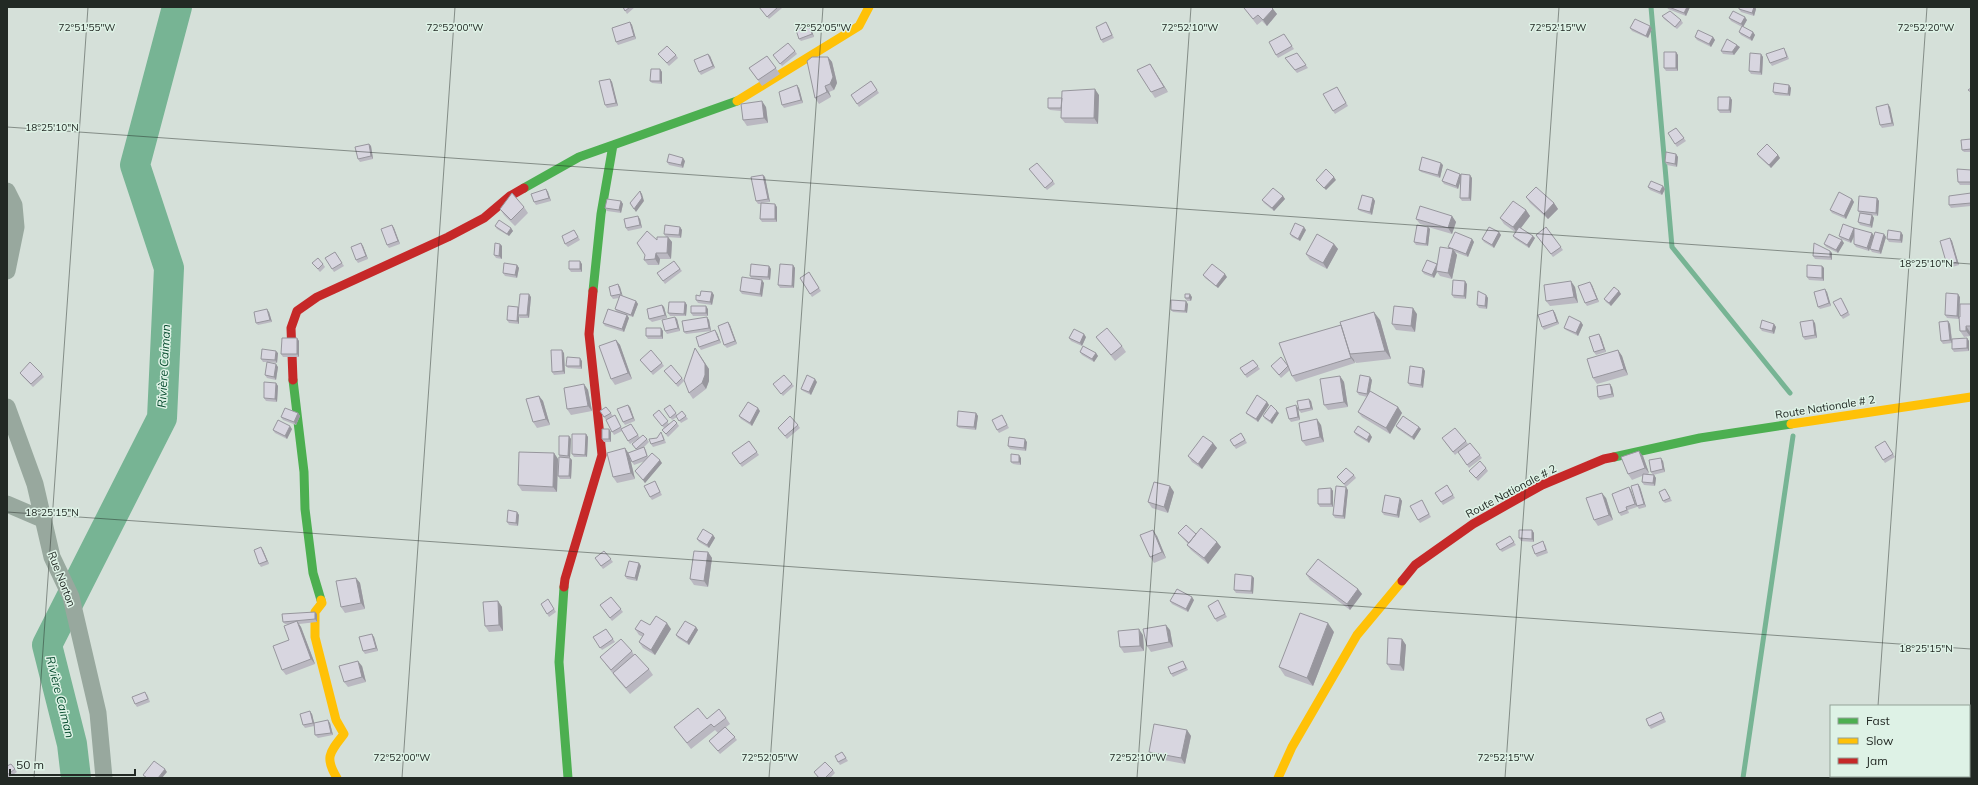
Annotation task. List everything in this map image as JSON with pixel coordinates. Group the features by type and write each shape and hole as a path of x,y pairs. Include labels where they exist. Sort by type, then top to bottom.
{"street":[{"path":"337,778 329,765 331,751 344,734 336,720 315,637 315,612 322,603 313,573 305,509 304,472 291,366 291,328 297,311 317,297 448,237 484,218 510,196 579,157 738,101 859,26 869,7"},
{"path":"568,778 559,655 565,579 602,455 589,334 601,214 613,145"},
{"path":"7,190 14,205 16,226 7,271"},
{"name":"Route Nationale # 2","path":"1278,778 1292,747 1357,635 1415,565 1473,524 1535,489 1604,459 1700,438 1971,397"},
{"name":"Rue Norton","path":"7,407 35,484 52,557 71,597 98,713 104,778"},
{"path":"7,504 42,519"}],"building":[{"path":"623,7 630,7 625,11"},
{"path":"759,7 778,7 767,17"},
{"path":"1271,7 1273,9 1263,20 1258,15 1253,19 1244,8"},
{"path":"1669,7 1687,7 1684,13"},
{"path":"1739,7 1754,7 1752,13 1739,9"},
{"path":"1670,11 1681,20 1675,27 1662,16"},
{"path":"1733,11 1745,17 1741,24 1729,18"},
{"path":"1635,19 1650,26 1646,36 1630,28"},
{"path":"630,22 634,36 616,42 612,28"},
{"path":"1106,22 1112,35 1101,40 1096,27"},
{"path":"809,25 812,34 799,39 796,30"},
{"path":"1742,26 1753,32 1750,38 1739,32"},
{"path":"1698,30 1713,37 1709,44 1695,37"},
{"path":"1284,34 1292,46 1276,55 1269,42"},
{"path":"1727,39 1737,45 1732,52 1721,51"},
{"path":"788,43 795,51 780,64 773,55"},
{"path":"667,46 676,55 667,63 658,54"},
{"path":"1784,48 1787,57 1770,63 1766,54"},
{"path":"1664,52 1676,52 1676,68 1664,68"},
{"path":"1297,53 1306,65 1295,70 1285,58"},
{"path":"1750,53 1761,54 1760,72 1749,71"},
{"path":"708,54 713,66 699,72 694,60"},
{"path":"767,56 776,68 758,80 749,68"},
{"path":"812,57 828,57 833,77 830,84 825,86 827,92 815,98 807,61"},
{"path":"1150,64 1164,87 1151,92 1137,70"},
{"path":"651,69 660,69 660,81 650,81"},
{"path":"610,79 616,103 605,105 599,81"},
{"path":"871,81 877,90 857,104 851,95"},
{"path":"1774,83 1789,85 1788,94 1773,92"},
{"path":"797,85 801,100 782,105 779,92"},
{"path":"1337,87 1346,103 1333,111 1323,94"},
{"path":"1095,89 1094,118 1061,118 1062,91"},
{"path":"1718,97 1730,97 1729,110 1718,110"},
{"path":"1048,98 1062,98 1061,108 1048,108"},
{"path":"762,101 764,118 743,120 741,104"},
{"path":"1888,104 1892,123 1880,125 1876,107"},
{"path":"1676,128 1684,138 1675,144 1668,133"},
{"path":"1971,139 1971,149 1962,150 1961,140"},
{"path":"369,144 371,156 358,159 355,147"},
{"path":"1767,144 1778,155 1769,165 1757,154"},
{"path":"1666,152 1676,154 1675,164 1665,162"},
{"path":"669,154 683,158 681,165 667,162"},
{"path":"1422,157 1441,163 1438,175 1419,170"},
{"path":"1037,163 1053,181 1045,188 1029,169"},
{"path":"1326,169 1334,177 1324,188 1316,180"},
{"path":"1447,169 1460,174 1456,186 1442,181"},
{"path":"1957,169 1971,170 1971,182 1958,182"},
{"path":"1461,174 1470,175 1469,198 1460,198"},
{"path":"763,175 768,199 756,201 751,177"},
{"path":"1651,181 1663,186 1660,192 1648,187"},
{"path":"1536,187 1554,203 1544,214 1526,197"},
{"path":"1273,188 1283,196 1272,208 1262,200"},
{"path":"546,189 549,198 534,202 531,194"},
{"path":"640,191 642,198 634,209 630,203"},
{"path":"1839,192 1852,199 1844,216 1830,210"},
{"path":"512,193 524,207 511,220 500,209"},
{"path":"1971,193 1971,203 1949,205 1949,196"},
{"path":"1362,195 1373,198 1370,212 1358,209"},
{"path":"1859,196 1877,198 1876,213 1858,211"},
{"path":"607,199 621,201 619,210 605,208"},
{"path":"1513,201 1526,210 1513,227 1500,218"},
{"path":"761,203 775,204 775,219 760,219"},
{"path":"1420,206 1452,216 1448,228 1416,219"},
{"path":"1860,213 1872,215 1870,225 1858,222"},
{"path":"638,216 640,225 626,228 624,219"},
{"path":"499,220 511,228 507,234 495,226"},
{"path":"1295,223 1304,227 1298,239 1290,234"},
{"path":"1843,224 1854,228 1849,240 1839,236"},
{"path":"392,225 398,241 387,245 381,229"},
{"path":"665,225 680,227 679,235 664,234"},
{"path":"1417,225 1428,227 1426,244 1414,242"},
{"path":"1489,227 1499,232 1492,245 1482,239"},
{"path":"1519,227 1533,236 1527,245 1513,236"},
{"path":"1546,227 1561,247 1551,254 1536,235"},
{"path":"1854,228 1872,233 1867,248 1854,244"},
{"path":"574,230 578,237 565,244 562,236"},
{"path":"1888,230 1901,232 1900,240 1887,239"},
{"path":"647,231 657,240 657,237 668,237 667,253 656,253 655,259 644,260 645,255 637,243"},
{"path":"1455,232 1472,239 1466,254 1448,247"},
{"path":"1875,232 1884,234 1879,251 1870,249"},
{"path":"1317,234 1334,244 1323,263 1306,254"},
{"path":"1829,234 1842,240 1836,250 1824,244"},
{"path":"1950,238 1957,262 1947,265 1940,241"},
{"path":"361,243 366,256 356,260 351,247"},
{"path":"495,243 500,244 499,256 494,255"},
{"path":"1814,243 1830,251 1830,257 1813,256"},
{"path":"1440,247 1453,249 1448,273 1436,271"},
{"path":"335,252 342,263 332,269 325,258"},
{"path":"318,258 323,264 318,269 312,263"},
{"path":"1427,260 1437,264 1432,275 1422,271"},
{"path":"569,261 580,261 580,269 569,269"},
{"path":"674,261 680,269 663,281 657,273"},
{"path":"504,263 517,265 515,275 503,273"},
{"path":"751,264 769,266 768,277 750,276"},
{"path":"780,264 793,265 792,286 778,285"},
{"path":"1212,264 1225,274 1216,286 1203,275"},
{"path":"1807,265 1822,266 1822,278 1807,277"},
{"path":"809,272 819,288 810,294 800,278"},
{"path":"742,277 762,280 760,294 740,291"},
{"path":"1453,280 1465,281 1464,296 1452,295"},
{"path":"1571,281 1574,297 1546,301 1544,285"},
{"path":"1590,282 1597,299 1585,303 1578,286"},
{"path":"618,284 621,294 611,296 609,287"},
{"path":"1614,287 1619,291 1609,303 1604,299"},
{"path":"1825,289 1829,303 1818,307 1814,292"},
{"path":"701,291 712,292 710,302 696,300 696,295 700,296"},
{"path":"1478,291 1486,295 1485,306 1477,305"},
{"path":"1946,293 1958,294 1957,316 1945,315"},
{"path":"520,294 529,294 527,315 518,315"},
{"path":"1185,294 1190,294 1189,298 1185,298"},
{"path":"620,295 636,301 631,315 615,309"},
{"path":"1841,298 1848,312 1841,316 1833,302"},
{"path":"1171,300 1186,301 1185,311 1171,310"},
{"path":"669,302 685,302 684,314 668,313"},
{"path":"1960,304 1971,304 1971,326 1966,326 1966,331 1960,331"},
{"path":"662,305 665,315 649,319 647,309"},
{"path":"508,306 518,307 517,321 507,320"},
{"path":"691,306 706,306 706,313 691,313"},
{"path":"1394,306 1413,308 1411,326 1392,324"},
{"path":"267,309 270,320 256,323 254,312"},
{"path":"608,309 627,315 622,329 603,323"},
{"path":"1553,310 1557,322 1542,327 1538,315"},
{"path":"1374,312 1385,351 1350,354 1340,322"},
{"path":"1569,316 1581,322 1576,333 1564,328"},
{"path":"675,317 678,328 665,331 662,320"},
{"path":"707,317 709,328 684,332 682,321"},
{"path":"1762,320 1774,324 1772,331 1760,328"},
{"path":"1813,320 1815,335 1803,337 1800,322"},
{"path":"1948,321 1950,340 1941,341 1939,322"},
{"path":"728,322 735,341 724,345 718,326"},
{"path":"1341,325 1351,358 1292,376 1279,343"},
{"path":"646,328 661,328 661,336 646,336"},
{"path":"1107,328 1122,346 1111,355 1096,337"},
{"path":"1074,329 1084,334 1080,343 1069,338"},
{"path":"715,330 719,340 699,347 696,337"},
{"path":"1599,334 1604,349 1594,352 1589,337"},
{"path":"282,338 297,338 297,354 281,354"},
{"path":"1967,338 1967,348 1952,349 1952,339"},
{"path":"616,340 628,373 611,379 599,346"},
{"path":"1083,346 1096,353 1092,359 1080,352"},
{"path":"695,348 705,364 705,375 702,383 689,393 684,380"},
{"path":"262,349 276,351 275,360 261,359"},
{"path":"551,350 562,350 563,371 552,372"},
{"path":"651,350 662,363 651,372 640,360"},
{"path":"1618,350 1624,369 1593,378 1587,359"},
{"path":"567,357 580,358 580,366 566,366"},
{"path":"1281,357 1288,366 1279,375 1271,366"},
{"path":"1253,360 1258,366 1245,375 1240,368"},
{"path":"30,362 42,374 31,384 20,373"},
{"path":"267,362 276,364 274,377 265,375"},
{"path":"671,365 682,378 676,384 664,371"},
{"path":"1410,366 1423,368 1421,385 1408,383"},
{"path":"784,375 792,384 781,394 773,384"},
{"path":"807,375 815,379 809,392 801,389"},
{"path":"1360,375 1370,377 1367,394 1357,392"},
{"path":"1340,376 1344,402 1324,405 1320,379"},
{"path":"264,382 276,383 275,399 264,398"},
{"path":"584,384 588,406 567,409 564,388"},
{"path":"1610,384 1612,394 1598,397 1597,386"},
{"path":"1370,391 1398,407 1386,428 1358,412"},
{"path":"1257,395 1267,402 1256,419 1246,413"},
{"path":"539,396 546,419 533,422 526,399"},
{"path":"1309,399 1311,408 1299,410 1297,401"},
{"path":"748,402 758,408 750,423 739,416"},
{"path":"628,405 633,418 623,422 617,409"},
{"path":"670,405 676,413 670,418 664,409"},
{"path":"1271,405 1277,411 1270,421 1263,416"},
{"path":"1296,405 1298,417 1289,419 1286,408"},
{"path":"606,407 611,413 604,417 600,411"},
{"path":"285,408 298,413 294,422 281,417"},
{"path":"659,410 668,421 662,426 653,415"},
{"path":"682,411 686,416 679,421 676,416"},
{"path":"958,411 976,413 974,427 957,426"},
{"path":"615,415 621,427 612,432 606,420"},
{"path":"1002,415 1007,425 997,430 992,420"},
{"path":"790,416 798,425 785,436 778,428"},
{"path":"1403,416 1419,427 1412,437 1396,426"},
{"path":"1317,419 1320,437 1302,441 1299,423"},
{"path":"278,420 290,426 285,436 273,430"},
{"path":"674,420 677,423 666,434 662,430"},
{"path":"631,424 638,435 628,441 621,429"},
{"path":"1358,426 1370,434 1367,440 1354,432"},
{"path":"1455,428 1466,441 1453,452 1442,438"},
{"path":"602,429 609,429 609,439 602,439"},
{"path":"661,432 664,440 651,444 649,439 657,438"},
{"path":"1241,433 1245,440 1234,446 1230,440"},
{"path":"572,434 586,434 585,455 572,454"},
{"path":"643,435 647,439 636,449 632,444"},
{"path":"559,436 569,436 568,456 559,455"},
{"path":"1203,436 1213,443 1198,464 1188,456"},
{"path":"1009,437 1025,439 1024,448 1008,446"},
{"path":"749,441 757,452 740,464 732,453"},
{"path":"1885,441 1893,454 1883,460 1875,447"},
{"path":"1470,443 1480,455 1467,465 1458,452"},
{"path":"644,447 647,456 632,462 628,453"},
{"path":"625,448 631,473 613,477 607,453"},
{"path":"1639,451 1645,468 1628,474 1621,457"},
{"path":"519,452 554,453 553,487 518,485"},
{"path":"652,453 660,460 643,480 635,471"},
{"path":"1011,454 1019,455 1019,462 1011,462"},
{"path":"559,457 570,458 569,476 558,476"},
{"path":"1661,458 1663,469 1651,472 1649,460"},
{"path":"1480,461 1486,468 1476,478 1469,471"},
{"path":"1346,468 1354,475 1344,484 1337,477"},
{"path":"1643,474 1654,475 1653,483 1642,482"},
{"path":"655,481 660,492 650,497 644,486"},
{"path":"1154,482 1170,486 1164,507 1148,502"},
{"path":"1638,484 1644,504 1637,506 1631,486"},
{"path":"1447,485 1453,495 1441,502 1435,493"},
{"path":"1336,486 1346,487 1343,516 1333,515"},
{"path":"1629,487 1635,504 1626,507 1627,510 1619,513 1612,494"},
{"path":"1331,488 1331,504 1318,504 1318,489"},
{"path":"1665,489 1670,498 1663,501 1659,492"},
{"path":"1602,493 1609,515 1594,520 1586,498"},
{"path":"1385,495 1400,498 1397,515 1382,512"},
{"path":"1422,500 1429,514 1418,520 1410,506"},
{"path":"508,510 517,512 516,523 507,522"},
{"path":"1186,525 1196,534 1189,543 1178,533"},
{"path":"1201,528 1217,542 1204,558 1187,545"},
{"path":"703,529 713,535 707,545 697,539"},
{"path":"1153,530 1162,552 1150,557 1140,535"},
{"path":"1519,530 1532,530 1532,539 1519,538"},
{"path":"1510,536 1514,542 1500,550 1496,544"},
{"path":"1543,541 1546,550 1535,554 1532,546"},
{"path":"261,547 267,561 259,564 254,550"},
{"path":"604,551 611,559 601,566 595,558"},
{"path":"694,551 708,552 704,581 690,579"},
{"path":"1318,559 1358,589 1347,604 1306,574"},
{"path":"629,561 639,563 635,578 625,576"},
{"path":"1235,574 1252,576 1251,591 1234,590"},
{"path":"356,578 361,603 341,607 336,581"},
{"path":"1177,589 1192,597 1186,609 1170,601"},
{"path":"611,597 621,609 610,618 600,605"},
{"path":"548,599 554,609 547,614 541,604"},
{"path":"1218,600 1225,614 1215,619 1208,606"},
{"path":"498,601 499,625 485,626 483,602"},
{"path":"315,612 315,619 283,622 282,614"},
{"path":"1300,613 1328,623 1307,678 1279,667"},
{"path":"656,616 667,623 651,650 639,642 644,634 635,629 641,620 650,625"},
{"path":"297,621 311,659 282,670 273,646 289,640 284,626"},
{"path":"685,621 696,627 687,642 676,635"},
{"path":"1166,625 1169,642 1147,646 1143,629"},
{"path":"606,629 613,639 600,648 593,637"},
{"path":"1139,629 1140,646 1120,647 1118,631"},
{"path":"372,634 376,648 363,651 359,637"},
{"path":"1388,638 1402,639 1400,665 1387,664"},
{"path":"621,639 632,651 611,670 600,657"},
{"path":"635,654 649,669 626,688 613,673"},
{"path":"358,661 362,677 344,682 339,666"},
{"path":"1183,661 1186,668 1171,674 1168,667"},
{"path":"145,692 148,699 135,704 132,697"},
{"path":"698,708 707,719 719,709 726,718 714,727 711,724 687,743 674,727"},
{"path":"310,711 313,723 303,725 300,714"},
{"path":"1661,712 1664,719 1649,726 1646,719"},
{"path":"328,720 331,733 315,735 314,723"},
{"path":"1154,724 1187,730 1181,758 1149,752"},
{"path":"725,727 735,737 718,751 709,741"},
{"path":"842,752 846,758 838,762 835,756"},
{"path":"154,761 165,769 158,778 147,778 143,775"},
{"path":"825,762 833,770 825,778 819,778 814,772"},
{"path":"11,764 15,769 7,775 7,766"}],"waterway":[{"name":"Rivière Caiman","path":"76,778 72,744 47,645 162,418 169,268 135,165 177,7"},
{"path":"1651,7 1672,247 1790,393"},
{"path":"1743,778 1793,436"}],"traffic: fast":[{"path":"593,291 601,214 613,145 737,101"},
{"path":"524,188 579,157 613,145"},
{"path":"293,380 304,472 305,509 313,573 321,600"},
{"path":"1614,457 1700,438 1791,424"},
{"path":"564,587 559,662 568,778"}],"traffic: slow":[{"path":"737,101 859,26 869,7"},
{"path":"1791,424 1971,397"},
{"path":"1278,778 1292,747 1357,635 1402,581"},
{"path":"321,600 322,603 315,612 315,637 336,720 344,734 330,755 331,765 337,778"}],"traffic: jam":[{"path":"293,380 291,328 297,311 317,297 448,237 484,218 510,196 524,188"},
{"path":"564,587 565,579 602,455 589,334 593,291"},
{"path":"1402,581 1415,565 1473,524 1542,485 1604,459 1614,457"}]}
